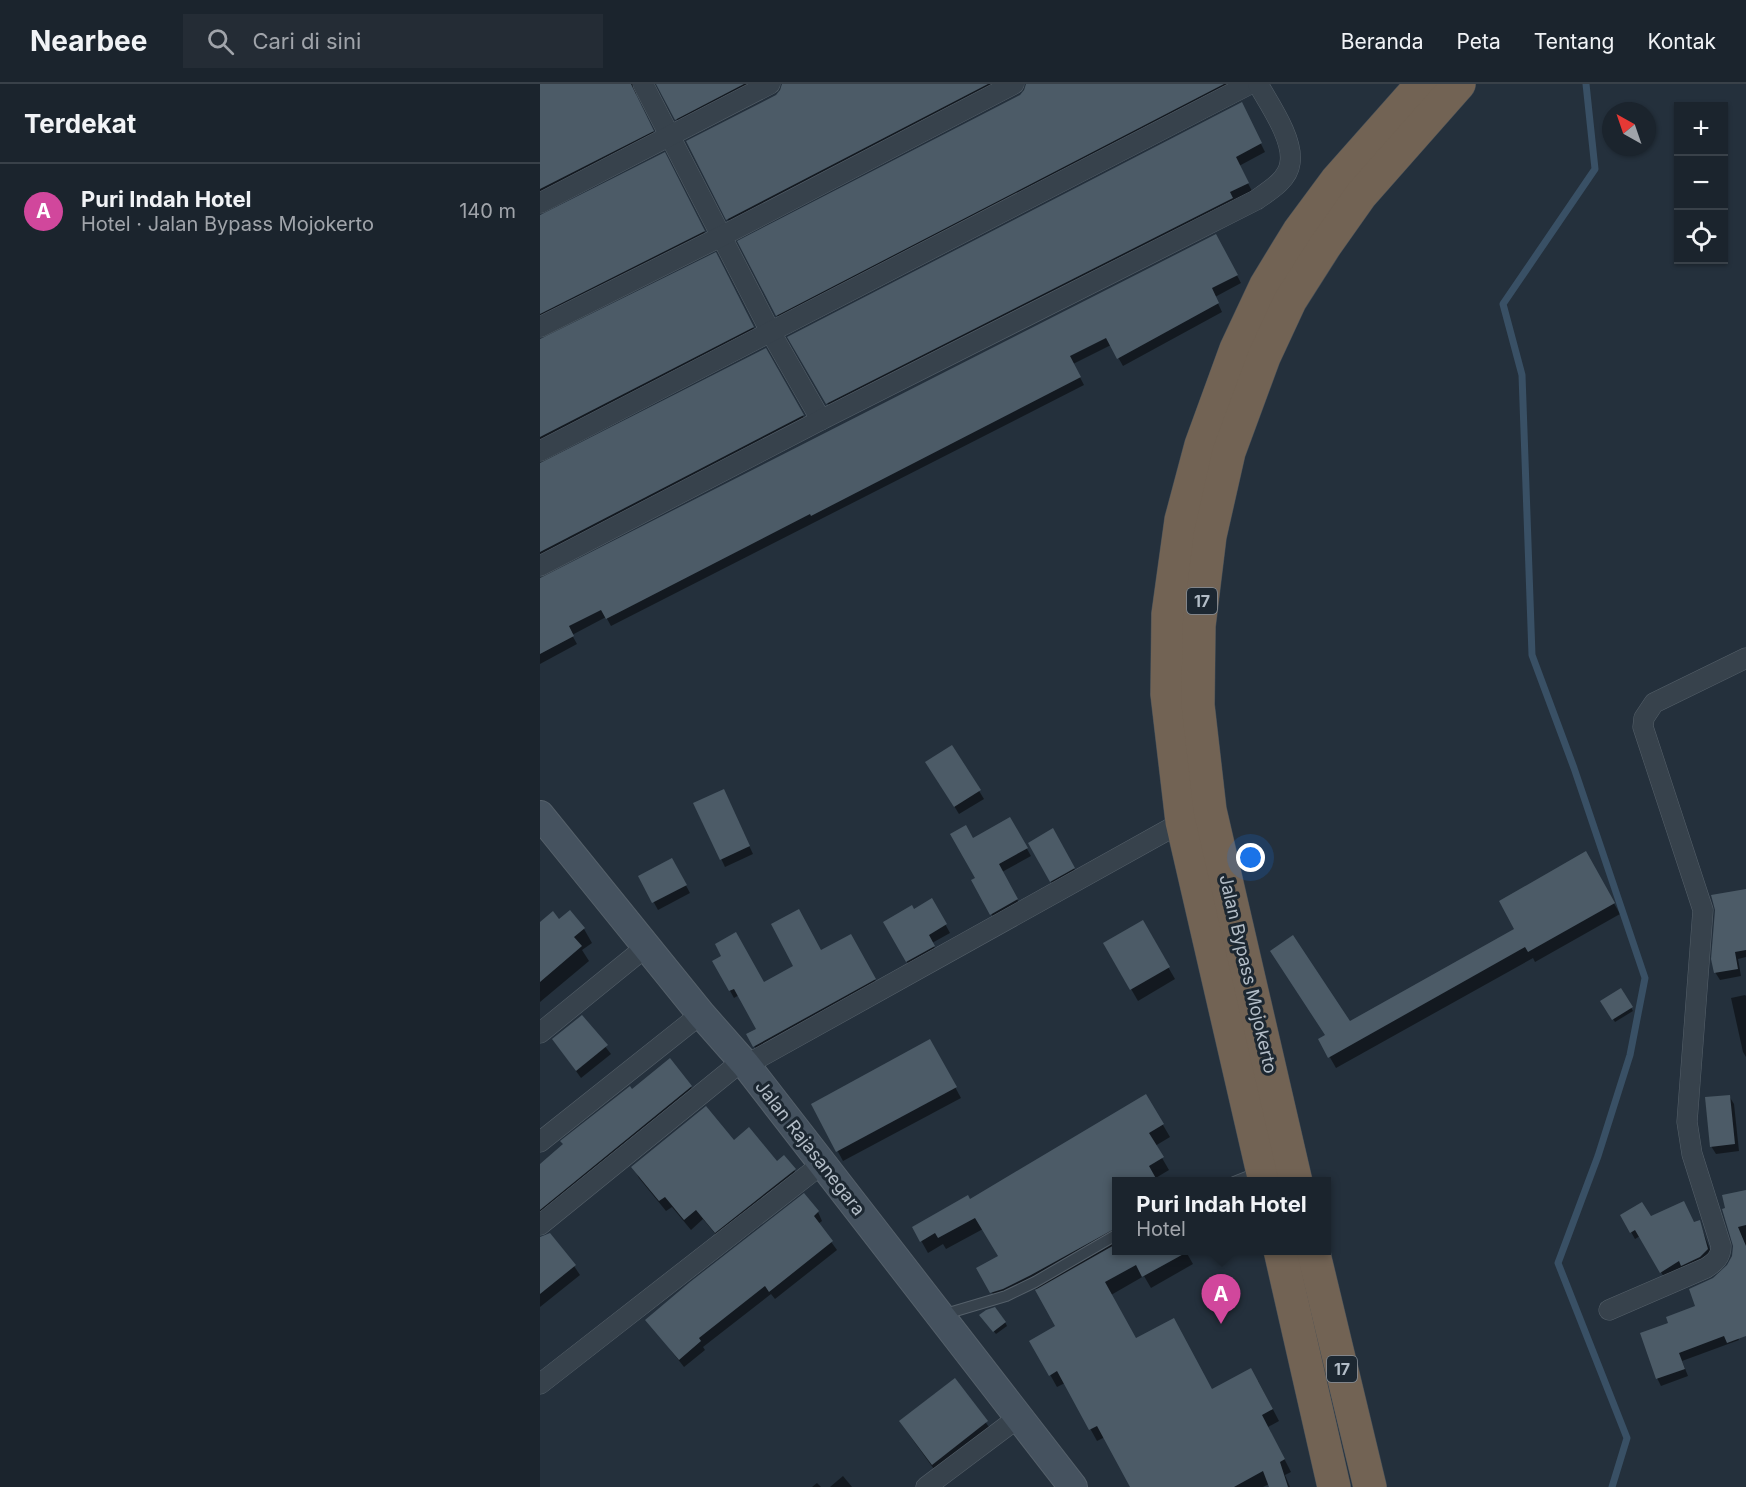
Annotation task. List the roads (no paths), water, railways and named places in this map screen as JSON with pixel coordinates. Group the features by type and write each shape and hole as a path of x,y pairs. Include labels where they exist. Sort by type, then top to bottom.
{"highway":[{"name":"Jalan Bypass Mojokerto","path":"1253,1177 1182,822 1167,694 1168,614 1181,520 1201,445 1236,349 1266,285 1299,231 1336,181 1422,84"},
{"name":"Jalan Bypass Mojokerto","path":"1295,1177 1210,810 1198,705 1199,626 1210,536 1229,452 1264,357 1290,301 1361,195 1459,84"},
{"name":"17","path":"1281,1255 1334,1487"},
{"name":"17","path":"1314,1255 1370,1487"}],"street":[{"path":"643,84 770,331 821,420"},
{"path":"540,203 770,84"},
{"path":"540,327 722,236 1014,84"},
{"path":"540,452 1250,84"},
{"path":"540,566 821,420 1256,200 1284,177 1290,163 1285,133 1258,84"},
{"path":"1609,1310 1706,1268 1721,1254 1721,1246 1692,1154 1687,1122 1703,910 1643,727 1644,718 1654,703 1746,658"},
{"name":"Jalan Rajasanegara","path":"540,814 701,1014 744,1063 1073,1487"},
{"path":"540,1225 744,1063 1182,822"},
{"path":"540,1033 647,946"},
{"path":"540,1142 701,1014"},
{"path":"540,1384 822,1164"},
{"path":"926,1487 1019,1417"}],"lane":[{"path":"939,1316 1006,1296 1112,1237"}],"waterway":[{"path":"1586,84 1595,169 1503,304 1522,375 1532,655 1574,768 1645,978 1630,1055 1598,1156 1558,1263 1627,1438 1612,1487"}],"place":[{"name":"Puri Indah Hotel","path":"1221,1324"}]}
